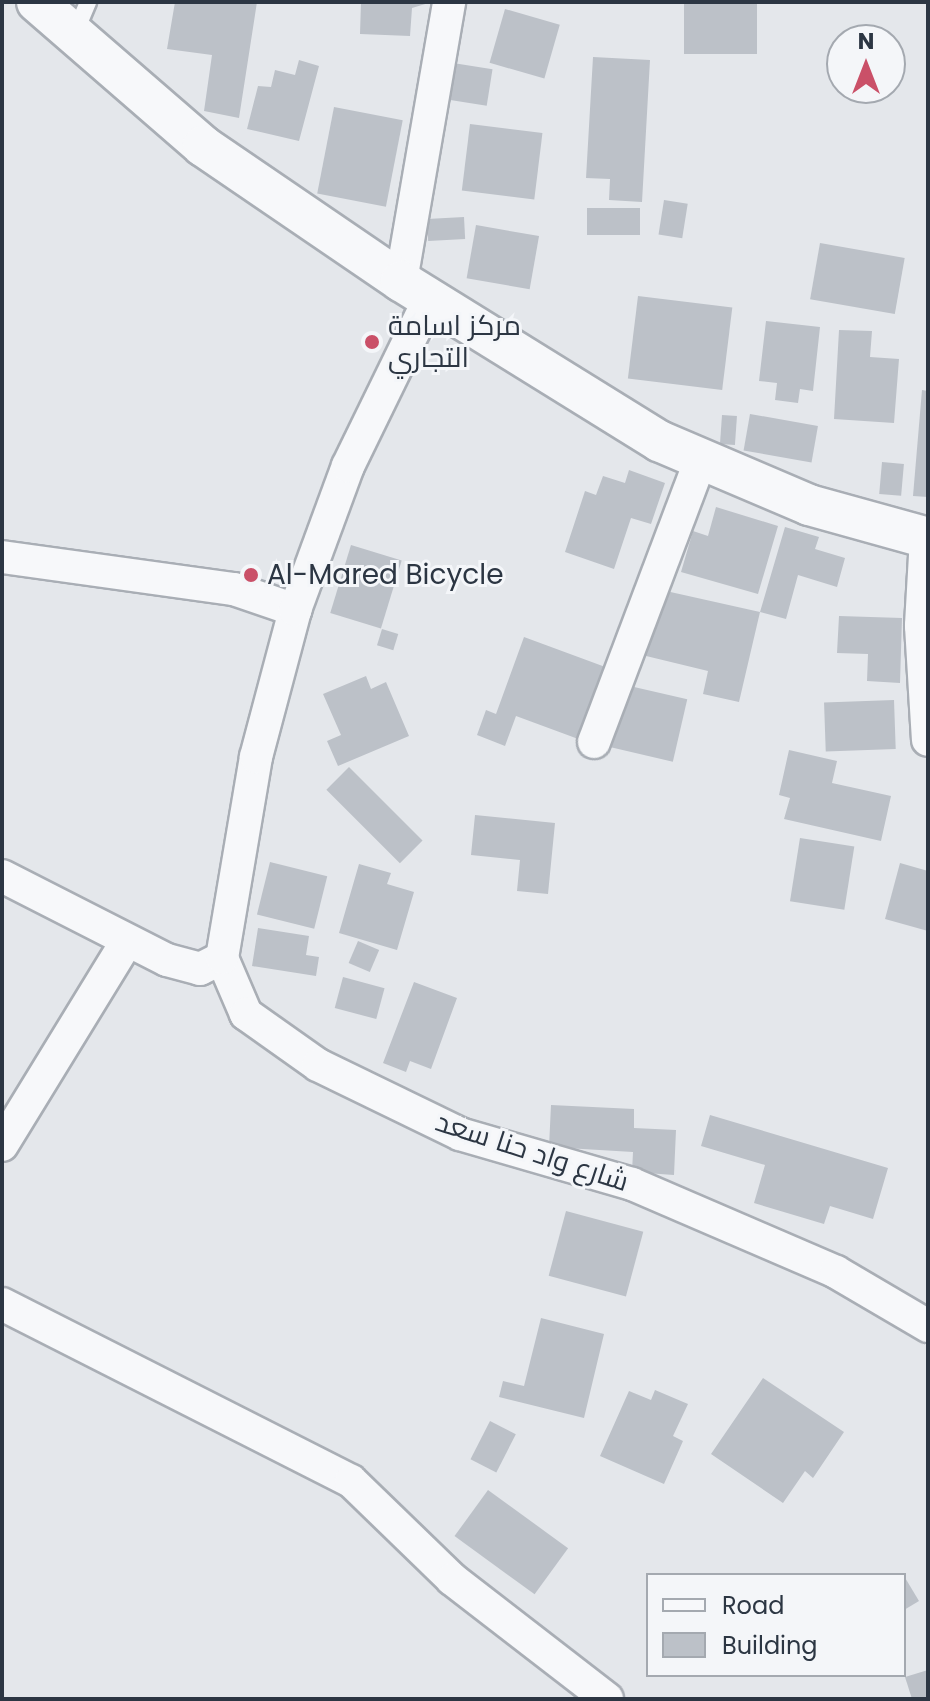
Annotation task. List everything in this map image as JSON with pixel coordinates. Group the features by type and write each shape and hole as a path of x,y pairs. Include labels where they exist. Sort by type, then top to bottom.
{"street":[{"path":"37,2 81,18 203,146 415,290 700,462 809,505 927,538 921,626 928,740"},
{"path":"2,876 125,944 200,969 222,958 256,757 295,610 415,290 449,2"},
{"path":"594,742 700,462"},
{"path":"2,557 234,589 295,610"},
{"path":"2,1145 125,944"},
{"name":"شارع واد حنا سعد","path":"222,958 246,1014 318,1065 460,1134 632,1184 836,1272 928,1326"},
{"path":"2,1304 351,1481 452,1579 607,1699"}],"building":[{"path":"175,2 257,2 239,118 204,111 212,55 167,49"},
{"path":"361,2 432,2 412,8 410,36 360,34"},
{"path":"684,2 757,2 757,54 684,54"},
{"path":"505,9 560,25 544,79 490,63"},
{"path":"593,57 650,60 642,202 609,200 610,179 586,178"},
{"path":"299,60 319,66 299,141 247,129 258,86 271,87 275,70 295,75"},
{"path":"453,63 493,69 487,106 447,100"},
{"path":"334,107 403,120 386,207 317,193"},
{"path":"470,124 542,133 534,199 462,191"},
{"path":"664,200 688,204 682,238 659,235"},
{"path":"587,208 640,208 640,235 587,235"},
{"path":"464,217 465,239 428,241 427,219"},
{"path":"476,225 539,236 530,289 467,278"},
{"path":"820,243 905,258 895,314 810,299"},
{"path":"638,296 732,308 722,390 628,378"},
{"path":"766,321 820,327 813,391 800,389 798,403 775,400 777,383 759,381"},
{"path":"839,330 872,331 870,357 899,359 894,423 834,419"},
{"path":"922,390 928,391 928,497 913,496"},
{"path":"750,414 818,426 812,462 744,450"},
{"path":"722,415 737,416 735,445 720,444"},
{"path":"882,462 904,464 901,496 879,494"},
{"path":"629,470 665,483 651,524 631,518 614,569 565,552 585,491 596,495 603,476 625,483"},
{"path":"716,507 778,526 758,594 681,572 693,531 708,536"},
{"path":"785,527 819,537 815,549 845,558 837,587 798,575 786,619 760,612"},
{"path":"351,545 402,560 381,628 330,613"},
{"path":"657,589 760,612 739,702 703,694 708,671 642,655"},
{"path":"839,616 902,618 900,683 867,681 868,654 837,653"},
{"path":"382,629 398,634 393,650 377,645"},
{"path":"524,637 608,668 581,740 516,716 505,746 477,735 486,710 496,714"},
{"path":"366,676 371,689 386,682 409,736 338,766 327,741 341,735 323,694"},
{"path":"621,684 687,699 673,762 607,746"},
{"path":"894,700 896,749 826,751 824,702"},
{"path":"789,750 837,761 832,783 891,796 881,841 784,819 790,798 779,795"},
{"path":"349,767 423,841 400,863 326,790"},
{"path":"475,815 555,823 548,894 517,891 520,860 471,855"},
{"path":"800,838 854,847 844,910 790,901"},
{"path":"270,862 327,876 314,929 257,914"},
{"path":"900,863 928,871 928,931 885,919"},
{"path":"359,864 391,873 387,884 414,892 397,950 339,933"},
{"path":"258,928 309,936 306,955 319,957 316,976 252,966"},
{"path":"358,941 379,950 370,972 349,963"},
{"path":"343,977 385,988 376,1019 335,1008"},
{"path":"414,982 457,998 431,1069 410,1061 406,1072 383,1063"},
{"path":"551,1105 634,1109 634,1128 676,1130 674,1175 632,1172 633,1152 549,1147"},
{"path":"710,1115 888,1168 873,1219 830,1206 824,1224 754,1203 765,1165 701,1146"},
{"path":"566,1211 643,1232 626,1296 549,1276"},
{"path":"541,1318 604,1334 584,1418 499,1397 503,1381 524,1386"},
{"path":"763,1378 844,1432 813,1478 805,1471 783,1503 711,1454"},
{"path":"655,1390 688,1404 673,1436 683,1441 664,1484 600,1456 629,1391 651,1400"},
{"path":"490,1421 516,1434 496,1472 470,1459"},
{"path":"488,1490 568,1548 535,1594 454,1536"},
{"path":"906,1579 919,1601 906,1609"},
{"path":"928,1670 928,1699 912,1699 906,1677"}],"place":[{"name":"مركز اسامة التجاري","path":"372,342"},
{"name":"Al-Mared Bicycle","path":"251,575"}]}
